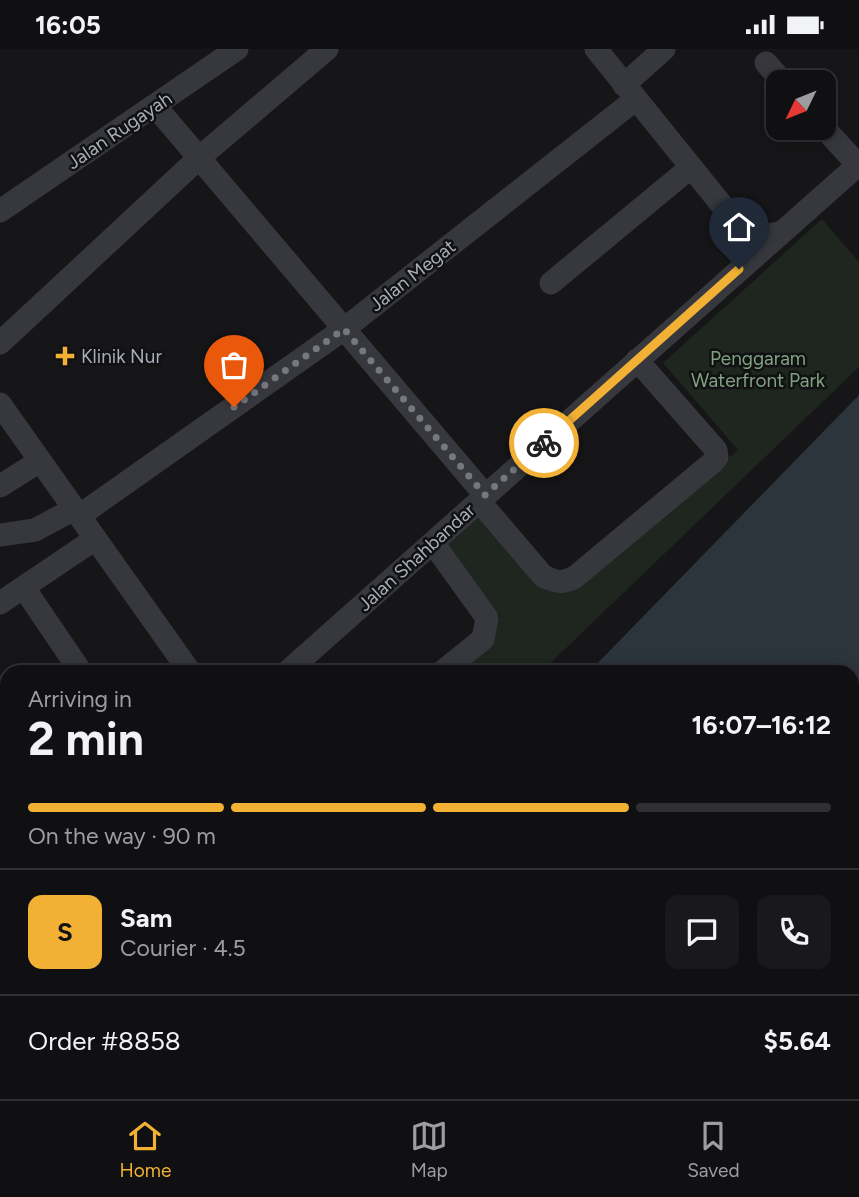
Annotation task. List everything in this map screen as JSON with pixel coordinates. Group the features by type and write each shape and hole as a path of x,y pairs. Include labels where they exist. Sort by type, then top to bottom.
{"street":[{"name":"Jalan Rugayah","path":"0,211 237,49"},
{"path":"0,343 199,158 327,49"},
{"path":"596,49 742,230 761,236 779,233"},
{"name":"Jalan Megat","path":"0,535 35,530 77,512 344,329 630,92 664,49"},
{"path":"766,63 772,70"},
{"path":"155,106 344,329 543,576 555,582 565,583 575,577 717,457 716,450 637,360"},
{"path":"833,140 856,171"},
{"path":"551,283 690,168"},
{"name":"Jalan Shahbandar","path":"295,665 779,233 856,171"},
{"path":"0,404 185,665"},
{"path":"0,486 40,461"},
{"path":"0,603 95,539"},
{"path":"433,543 487,618 484,639 451,665"},
{"path":"24,588 76,665"}],"green space":[{"name":"Penggaram Waterfront Park","path":"822,219 859,262 859,367 548,665 457,665 481,646 500,616 443,545 483,510 540,583 579,587 738,450 663,363"}],"shaded area":[{"path":"859,395 859,665 596,665"}],"way so far":[{"path":"234,407 344,329 485,495 544,443"}],"place":[{"name":"Klinik Nur","path":"65,356"}],"route":[{"path":"544,443 739,269"}]}
